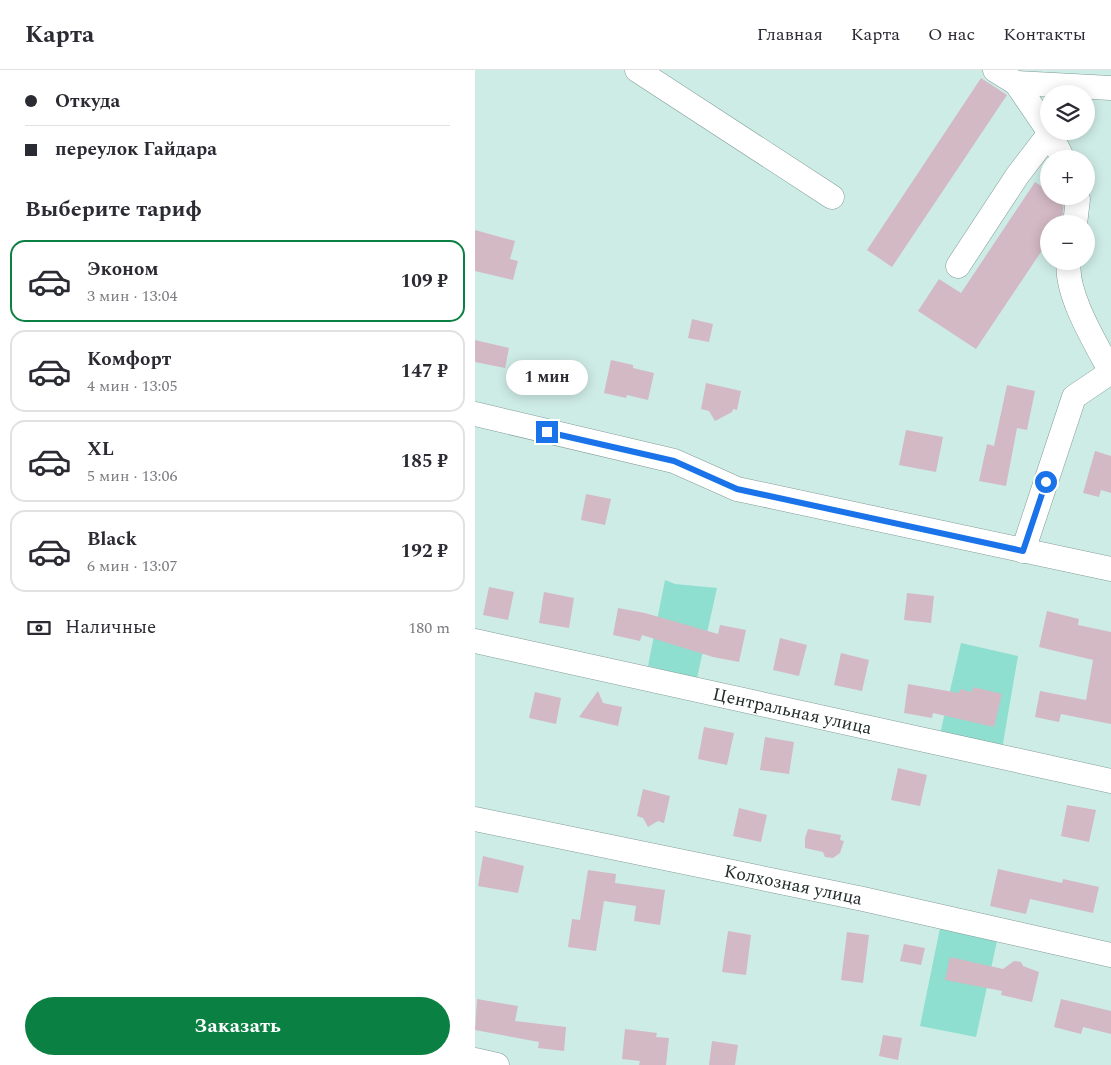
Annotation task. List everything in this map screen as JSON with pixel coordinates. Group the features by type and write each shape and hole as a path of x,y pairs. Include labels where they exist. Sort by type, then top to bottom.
{"street":[{"path":"637,70 832,197"},
{"path":"995,70 1016,83 1040,118"},
{"path":"1016,83 1111,88"},
{"path":"958,266 1017,176 1045,140"},
{"path":"1023,551 1074,397 1111,372 1081,317 1067,270"},
{"path":"475,414 674,461 737,489 1111,570"},
{"name":"Центральная улица","path":"475,641 1111,781"},
{"name":"Колхозная улица","path":"475,819 863,899 1111,955"},
{"path":"475,1060 497,1065"}],"green space":[{"path":"665,580 675,584 717,588 697,678 648,666"},
{"path":"961,643 1018,656 1002,749 940,734"},
{"path":"940,928 997,941 976,1037 920,1026"}],"building":[{"path":"981,78 1007,95 892,267 867,250"},
{"path":"1035,182 1040,185 1040,205 1064,205 1063,215 1040,215 1040,253 976,349 918,311 939,279 961,293"},
{"path":"475,230 515,241 510,259 518,261 513,280 475,271"},
{"path":"692,319 713,324 709,342 688,338"},
{"path":"475,340 509,348 505,368 475,362"},
{"path":"611,360 633,365 633,368 654,373 648,400 627,395 626,398 604,393"},
{"path":"706,383 741,391 737,410 733,409 732,412 715,421 709,411 701,409"},
{"path":"1007,385 1035,391 1027,430 1017,428 1006,486 979,481 987,444 994,446"},
{"path":"906,430 943,437 936,472 899,465"},
{"path":"1095,451 1111,456 1111,493 1101,490 1099,497 1083,493"},
{"path":"586,494 611,499 605,525 581,520"},
{"path":"489,587 514,592 508,620 483,615"},
{"path":"544,592 574,598 569,628 539,623"},
{"path":"907,593 934,596 931,623 904,620"},
{"path":"618,608 645,613 718,634 720,625 746,630 739,662 713,657 642,635 640,641 613,635"},
{"path":"1047,611 1079,619 1078,625 1111,632 1111,724 1061,714 1059,722 1035,717 1040,691 1086,700 1093,660 1039,647"},
{"path":"780,638 807,645 799,676 773,670"},
{"path":"841,653 869,660 862,691 834,685"},
{"path":"908,684 959,693 960,689 972,692 973,687 1002,694 994,727 933,713 932,718 904,713"},
{"path":"598,691 603,703 622,707 618,726 579,717"},
{"path":"535,692 561,698 556,724 529,718"},
{"path":"704,727 734,733 727,765 698,759"},
{"path":"765,737 794,742 789,774 760,770"},
{"path":"898,768 927,775 920,806 891,800"},
{"path":"643,789 670,796 664,823 658,821 648,827 643,818 637,816"},
{"path":"1067,805 1096,810 1089,842 1061,836"},
{"path":"739,808 767,815 761,842 733,836"},
{"path":"808,829 841,835 840,840 844,841 840,853 833,858 825,857 823,852 805,848 805,838"},
{"path":"483,856 524,866 518,893 478,886"},
{"path":"998,869 1062,883 1063,879 1099,887 1093,913 1030,899 1026,914 990,906"},
{"path":"588,870 616,874 615,883 665,890 660,925 634,921 636,906 604,901 596,951 568,947 572,919 580,920"},
{"path":"728,931 751,935 746,975 722,972"},
{"path":"847,932 869,935 863,983 841,980"},
{"path":"904,944 925,948 921,965 900,961"},
{"path":"950,957 1003,969 1014,961 1021,962 1023,966 1039,972 1032,1002 1001,995 1002,991 945,980"},
{"path":"477,999 518,1006 515,1021 566,1027 564,1051 538,1048 539,1042 475,1030"},
{"path":"1061,999 1111,1011 1111,1034 1083,1027 1081,1034 1054,1027"},
{"path":"625,1029 657,1033 656,1037 669,1038 666,1065 639,1065 640,1061 622,1059"},
{"path":"883,1035 902,1038 898,1060 879,1056"},
{"path":"712,1041 738,1045 735,1065 709,1065"}],"route":[{"path":"547,432 674,461 737,489 1023,551 1046,482"}]}
